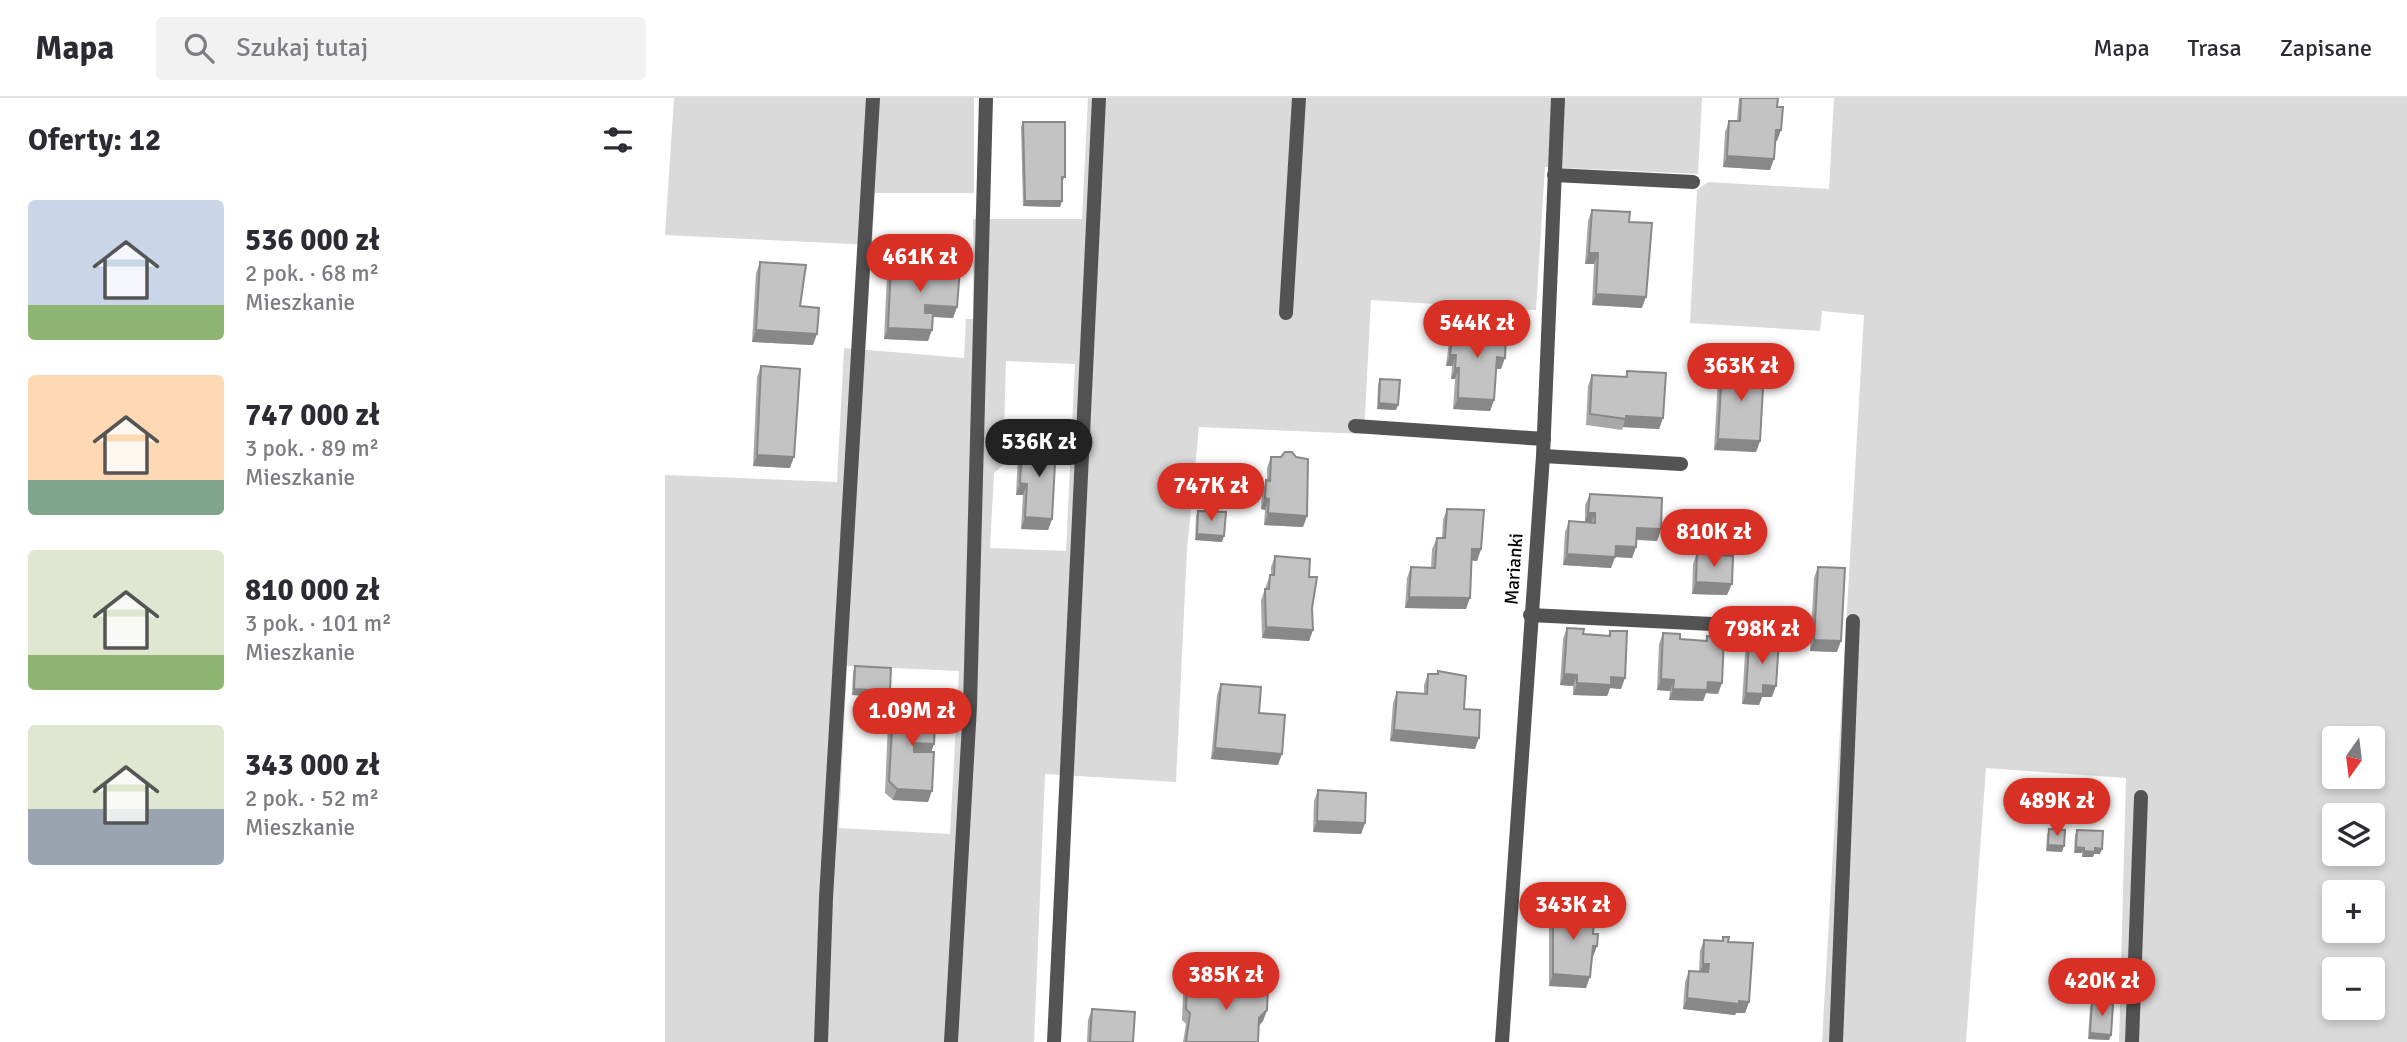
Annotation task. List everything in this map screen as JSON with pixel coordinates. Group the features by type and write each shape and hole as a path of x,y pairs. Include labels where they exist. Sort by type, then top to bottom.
{"lane":[{"path":"821,1042 827,885 873,98"},
{"path":"951,1042 970,706 986,98"},
{"path":"1054,1042 1098,98"},
{"path":"1286,313 1300,98"},
{"name":"Marianki","path":"1502,1042 1543,456 1558,98"},
{"path":"1554,175 1693,182"},
{"path":"1355,426 1544,439"},
{"path":"1543,456 1681,464"},
{"path":"1530,615 1773,627"},
{"path":"1836,1042 1853,621"},
{"path":"2132,1042 2141,797"}],"shaded area":[{"path":"674,98 974,98 974,193 875,193 872,245 665,235"},
{"path":"1088,98 1702,98 1698,174 1545,167 1536,310 1371,300 1364,434 1199,427 1187,549 1176,782 1045,774 1034,1042 665,1042 665,475 837,482 844,348 964,358 966,319 973,319 973,219 1082,219","holes":["1006,361 1075,364 1066,551 990,548 994,473 1003,465","847,666 959,671 950,834 839,828"]},
{"path":"1834,98 2407,98 2407,1042 2119,1042 2126,778 1986,768 1966,1042 1822,1042 1864,315 1822,311 1820,331 1690,323 1697,190 1708,182 1829,189"}],"building":[{"path":"1741,98 1778,98 1777,107 1783,107 1781,130 1776,130 1774,159 1727,156 1729,121 1740,121"},
{"path":"1023,122 1065,122 1062,201 1025,201"},
{"path":"1592,210 1630,212 1629,222 1652,223 1646,297 1596,294 1598,253 1589,253"},
{"path":"760,262 806,265 800,306 819,308 817,334 756,330"},
{"path":"891,264 960,268 957,307 925,305 925,313 933,313 932,330 888,328"},
{"path":"1454,322 1473,323 1472,329 1506,331 1505,358 1497,357 1494,400 1458,398 1459,368 1455,368 1456,355 1450,355"},
{"path":"1733,361 1752,362 1752,370 1764,371 1760,441 1718,439 1722,369 1732,369"},
{"path":"761,366 800,369 794,457 757,455"},
{"path":"1627,371 1666,373 1663,418 1626,416 1626,419 1590,414 1592,375 1627,377"},
{"path":"1380,379 1400,380 1398,405 1379,403"},
{"path":"1022,444 1056,445 1052,519 1025,517 1027,484 1020,483"},
{"path":"1285,452 1308,459 1307,516 1268,513 1269,499 1265,498 1266,480 1270,481 1271,457 1281,457"},
{"path":"1590,494 1662,498 1661,529 1637,528 1636,547 1616,546 1615,557 1567,554 1569,521 1595,523 1595,513 1588,513"},
{"path":"1447,509 1484,510 1481,549 1472,549 1470,598 1409,597 1411,567 1435,568 1437,538 1445,538"},
{"path":"1198,511 1226,512 1224,536 1197,534"},
{"path":"1697,553 1733,556 1732,584 1696,582"},
{"path":"1275,556 1310,559 1309,577 1317,577 1312,608 1313,630 1266,627 1265,589 1269,589 1270,575 1274,575"},
{"path":"1818,567 1845,568 1841,641 1814,640"},
{"path":"1567,628 1584,629 1583,634 1610,636 1610,631 1627,631 1625,678 1611,677 1611,685 1577,683 1577,675 1564,674"},
{"path":"1663,633 1680,634 1680,639 1707,641 1707,636 1724,637 1722,683 1708,682 1707,690 1673,689 1674,680 1661,679"},
{"path":"1762,639 1779,640 1776,686 1763,685 1763,694 1746,693 1749,643 1762,644"},
{"path":"855,666 891,668 890,691 854,689"},
{"path":"1438,671 1466,676 1464,709 1480,710 1479,738 1394,730 1397,692 1427,694 1428,674 1438,674"},
{"path":"1221,684 1261,687 1259,713 1285,715 1282,754 1215,748"},
{"path":"901,705 936,706 934,744 914,743 914,752 934,752 932,791 897,789 889,781 893,712"},
{"path":"1318,790 1366,793 1365,823 1317,821"},
{"path":"2049,829 2065,830 2064,846 2048,845"},
{"path":"2077,830 2103,831 2102,849 2095,848 2095,852 2076,847"},
{"path":"1553,909 1595,912 1593,934 1598,934 1597,946 1593,946 1590,977 1553,974"},
{"path":"1723,937 1729,937 1728,942 1753,943 1749,1002 1739,1001 1739,1004 1687,998 1689,971 1708,972 1709,964 1703,964 1704,940 1723,941"},
{"path":"1241,979 1260,980 1268,988 1267,1010 1259,1018 1258,1042 1186,1042 1190,1013 1186,1009 1187,985 1241,987"},
{"path":"2092,1002 2113,1004 2111,1035 2090,1033"},
{"path":"1092,1009 1135,1012 1133,1042 1090,1042"}]}
